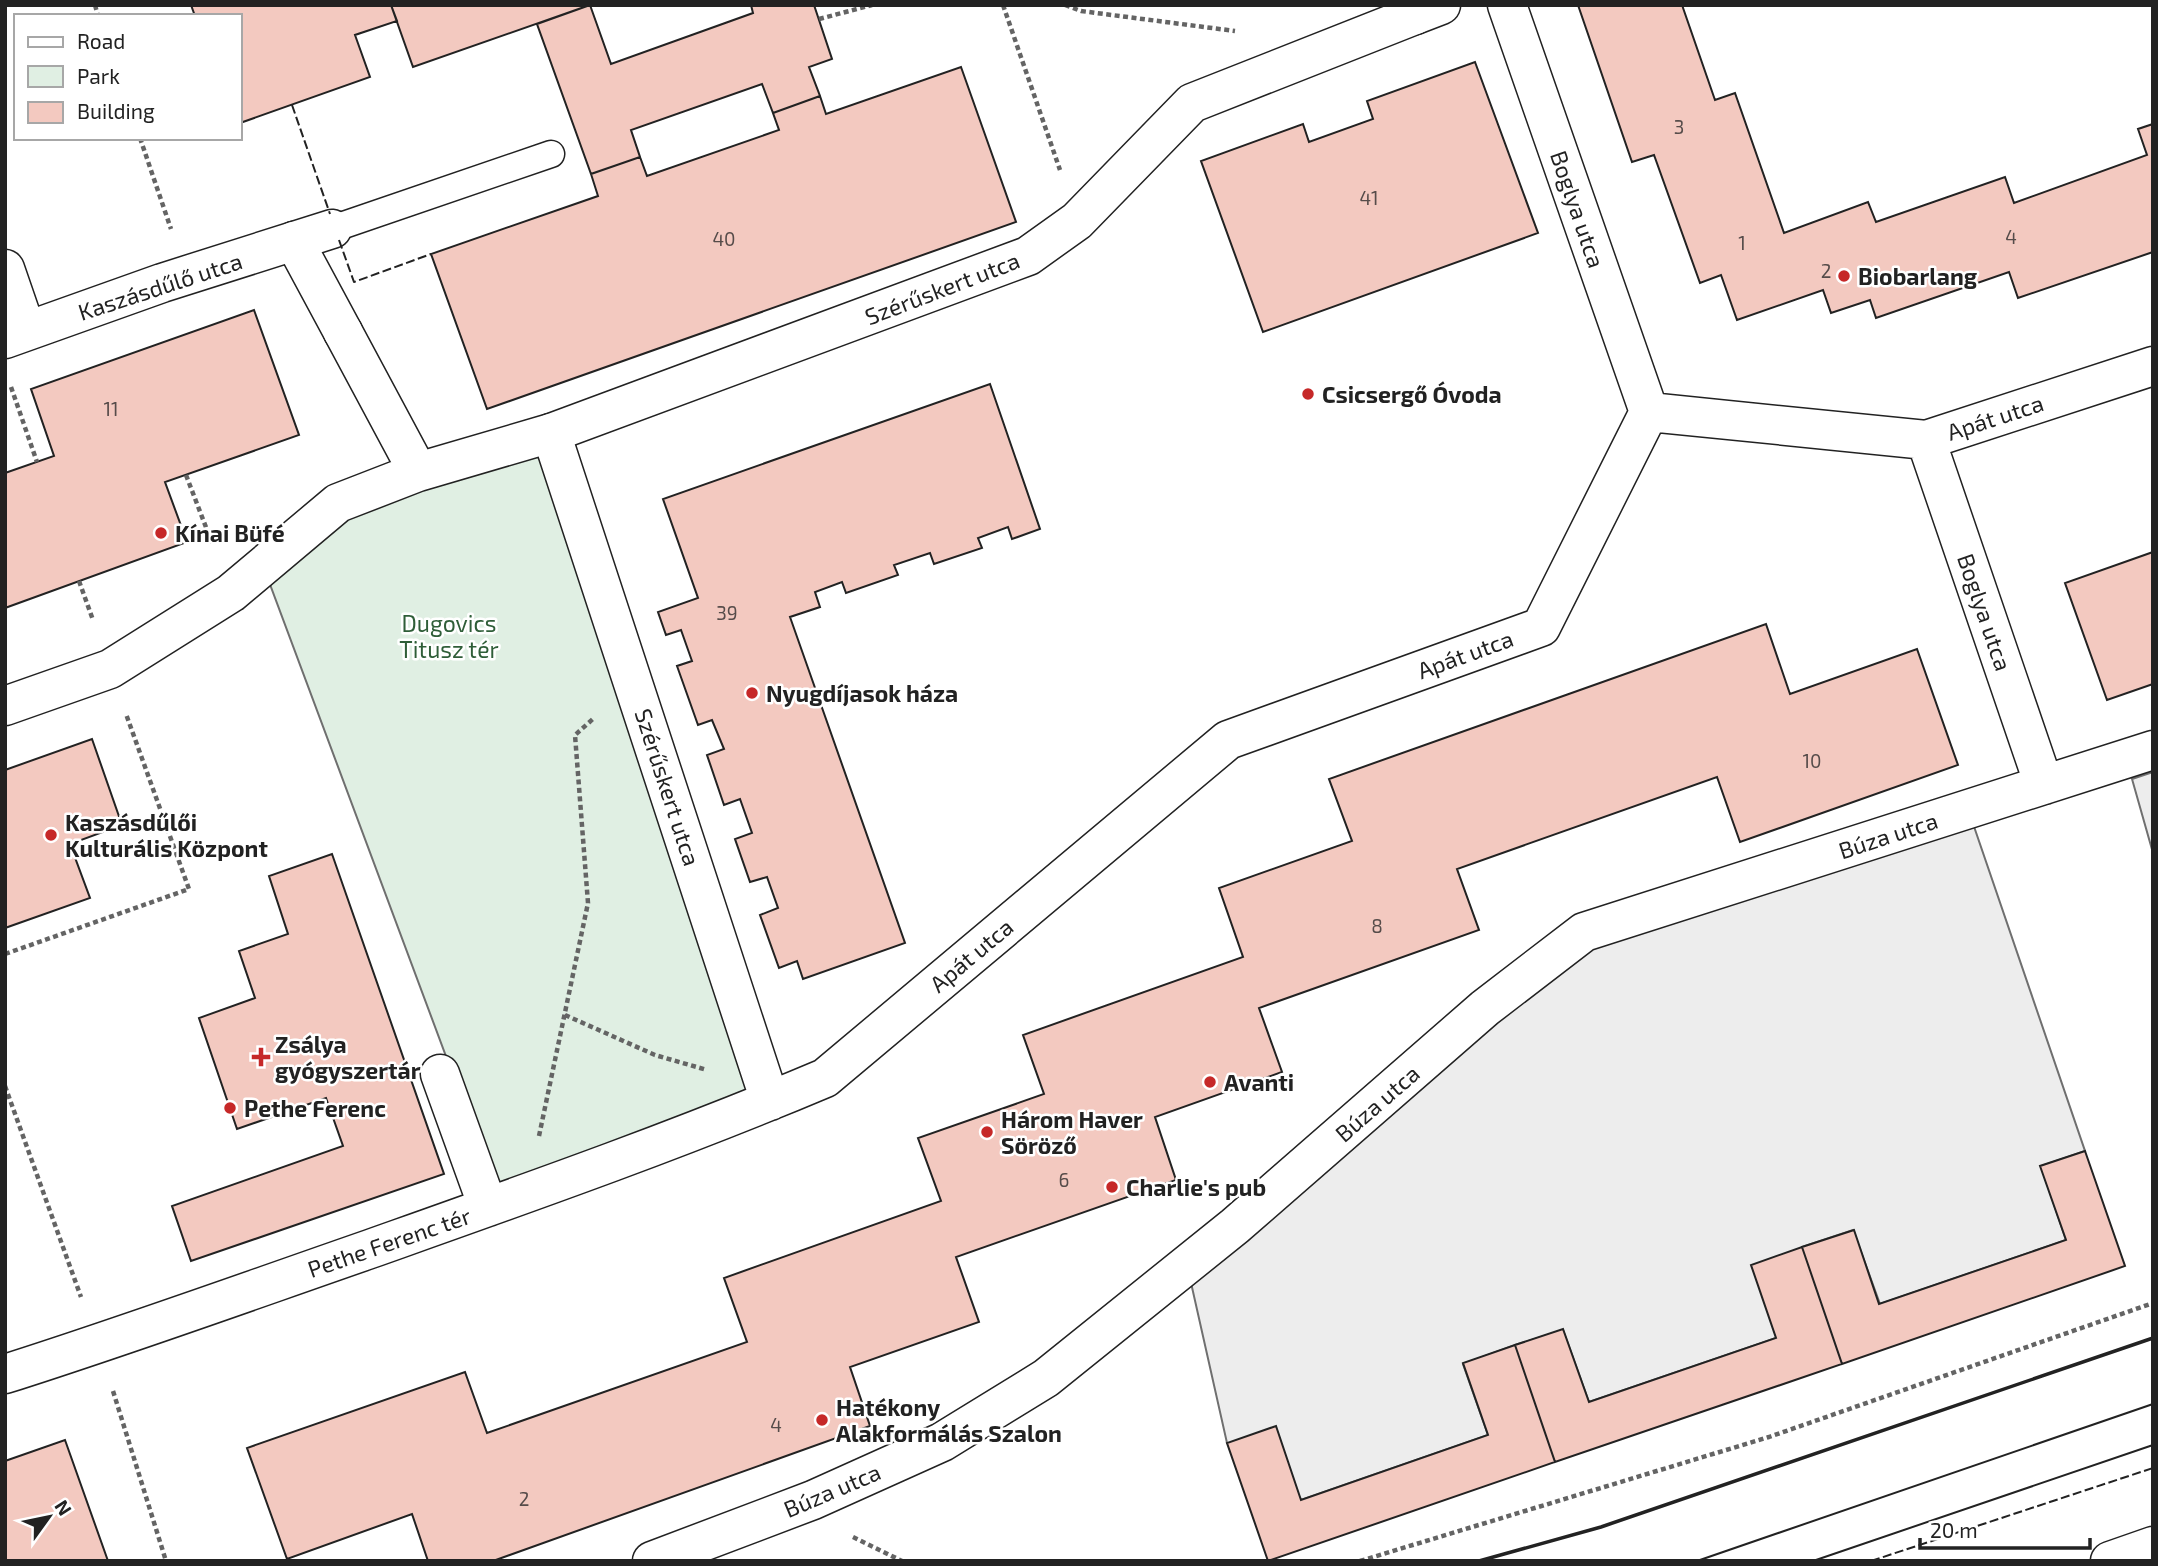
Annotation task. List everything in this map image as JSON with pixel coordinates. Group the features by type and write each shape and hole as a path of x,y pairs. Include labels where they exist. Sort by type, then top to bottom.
{"street":[{"name":"Boglya utca","path":"1507,5 1648,412"},
{"name":"Szérűskert utca","path":"5,706 110,669 231,593 338,503 418,472 551,433 1028,256 1077,221 1192,103 1428,10"},
{"name":"Kaszásdűlő utca","path":"5,269 15,334 332,229"},
{"path":"294,241 418,472"},
{"name":"Apát utca","path":"770,1101 825,1078 1227,740 1541,627 1648,412 1926,440 2153,366"},
{"name":"Szérűskert utca","path":"551,433 770,1101"},
{"name":"Boglya utca","path":"1926,440 2045,785"},
{"name":"Búza utca","path":"652,1561 813,1500 942,1442 1046,1378 1235,1226 1485,1008 1584,932 2153,750"},
{"path":"440,1074 488,1207"},
{"name":"Pethe Ferenc tér","path":"5,1374 98,1345 488,1207 770,1101"},
{"path":"2110,1561 2153,1546"}],"lane":[{"path":"332,229 551,154"}],"path":[{"path":"819,19 872,5"},
{"path":"1003,5 1077,221"},
{"path":"1065,5 1081,11 1241,32"},
{"path":"141,140 187,276"},
{"path":"10,384 37,462"},
{"path":"186,475 231,593"},
{"path":"5,954 189,889 79,581"},
{"path":"537,1144 588,903 575,735 635,683"},
{"path":"565,1015 655,1055 718,1073 770,1101"},
{"path":"1360,1561 1769,1437 2153,1303"}],"green space":[{"name":"Dugovics Titusz tér","path":"544,447 752,1092 494,1185 268,579 345,514"}],"shaded area":[{"path":"2153,772 2153,853 2132,779"},
{"path":"1968,809 2085,1151 2041,1166 2066,1240 1880,1304 1853,1230 1802,1247 1776,1338 1589,1402 1563,1330 1515,1345 1463,1364 1488,1435 1301,1500 1227,1443 1187,1265 1584,932"}],"building":[{"path":"191,5 391,5 397,21 355,35 370,77 242,122 242,14 194,14"},
{"path":"391,5 590,5 413,67"},
{"path":"590,5 611,64 753,13 751,5 814,5 832,59 809,67 820,96 773,113 762,84 631,130 640,157 591,174 537,24"},
{"path":"1578,5 1682,5 1715,100 1735,93 1784,233 1868,202 1876,222 2005,177 2014,203 2147,155 2138,129 2153,124 2153,252 2018,298 2009,272 1876,318 1870,300 1831,313 1823,290 1737,320 1721,275 1700,283 1654,155 1632,162"},
{"path":"1475,62 1538,233 1263,332 1201,161 1303,124 1309,142 1373,119 1367,101"},
{"path":"961,67 1016,222 487,409 431,254 598,196 591,174 640,157 647,176 779,130 773,113 820,96 826,114"},
{"path":"254,310 299,435 165,482 187,542 5,608 5,473 54,456 31,389"},
{"name":"Nyugdíjasok háza","path":"990,384 1040,529 1012,539 1008,527 978,538 982,548 934,564 930,553 894,565 898,575 846,593 842,582 815,592 820,607 790,617 905,943 803,979 797,961 779,968 760,915 778,908 767,877 750,882 735,839 752,833 740,799 724,805 707,755 724,749 712,720 698,725 677,666 692,661 681,630 666,635 658,612 698,598 663,499"},
{"path":"2153,552 2153,684 2107,700 2065,583"},
{"path":"1766,624 1790,694 1917,649 1958,765 1740,842 1717,777 1457,869 1479,930 1259,1008 1282,1072 1155,1117 1176,1180 956,1257 979,1322 850,1367 870,1426 493,1561 428,1561 412,1514 287,1559 247,1448 465,1372 487,1433 747,1342 724,1278 941,1201 918,1138 1044,1094 1023,1035 1243,957 1219,888 1352,841 1329,779"},
{"name":"Kaszásdűlői Kulturális Központ","path":"92,739 122,825 70,844 90,898 5,928 5,770"},
{"path":"332,854 444,1174 191,1261 172,1206 343,1146 326,1098 237,1129 199,1018 255,998 239,951 288,934 269,876"},
{"path":"2085,1151 2125,1266 1842,1364 1802,1247 1854,1230 1879,1304 2066,1240 2040,1166"},
{"path":"1802,1247 1842,1364 1555,1462 1515,1345 1563,1329 1589,1402 1776,1338 1751,1265"},
{"path":"1515,1345 1555,1462 1268,1561 1227,1443 1276,1426 1301,1500 1488,1435 1463,1363"},
{"path":"65,1440 108,1561 5,1561 5,1461"}],"tram line":[{"path":"1697,1561 2153,1404"},
{"path":"1813,1561 2153,1445"}],"fence":[{"path":"292,105 330,214"},
{"path":"339,240 354,282 431,254"},
{"path":"1871,1561 2153,1468"}],"wall":[{"path":"1479,1561 1601,1527 2153,1338"}],"place":[{"name":"Biobarlang","path":"1844,276"},
{"name":"Csicsergő Óvoda","path":"1308,394"},
{"name":"Kínai Büfé","path":"161,533"},
{"name":"Nyugdíjasok háza","path":"752,693"},
{"name":"Kaszásdűlői Kulturális Központ","path":"51,835"},
{"name":"Zsálya gyógyszertár","path":"261,1057"},
{"name":"Avanti","path":"1210,1082"},
{"name":"Pethe Ferenc","path":"230,1108"},
{"name":"Három Haver Söröző","path":"987,1132"},
{"name":"Charlie's pub","path":"1112,1187"},
{"name":"Hatékony Alakformálás Szalon","path":"822,1420"}]}
